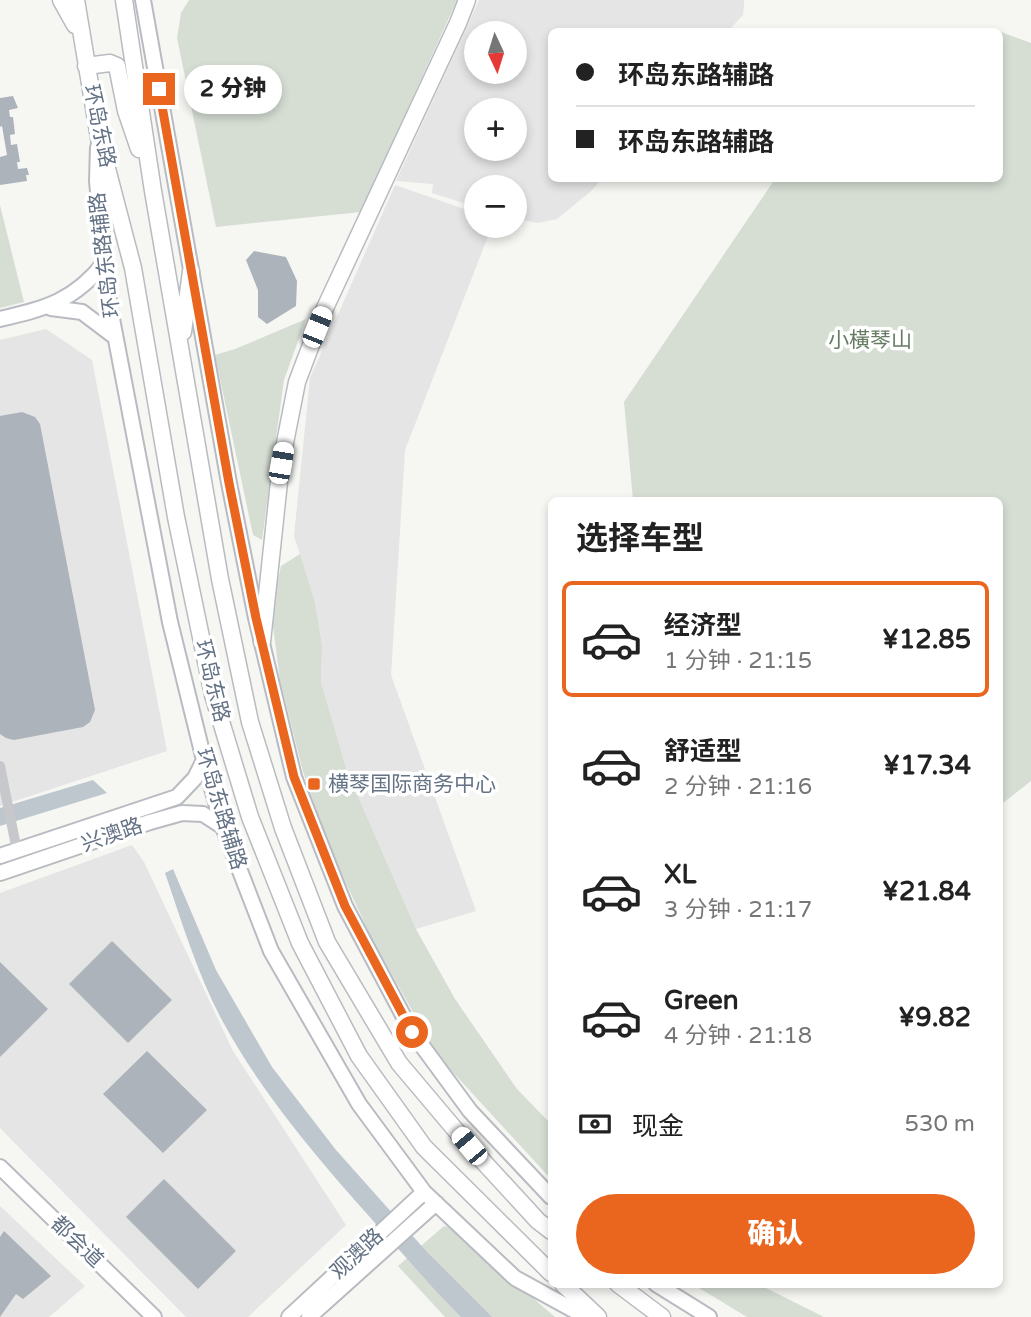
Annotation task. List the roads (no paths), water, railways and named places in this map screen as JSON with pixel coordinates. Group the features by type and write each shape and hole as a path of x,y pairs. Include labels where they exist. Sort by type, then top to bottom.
{"main road":[{"path":"61,0 81,37"},
{"name":"环岛东路","path":"76,0 99,138 133,268 176,517 213,695 250,817 295,930 359,1056 424,1147 548,1270"},
{"name":"环岛东路","path":"124,0 153,191 220,579 250,722 283,828 327,942 399,1063 469,1146 548,1229"},
{"path":"144,0 229,483 262,642 294,777 345,906 412,1032 470,1111 548,1195"},
{"path":"147,24 155,0"},
{"path":"262,642 281,463 290,411 309,346 467,0"},
{"path":"86,66 110,63 117,66 126,111 153,191"},
{"name":"环岛东路辅路","path":"99,138 97,181 109,303 170,622 223,827 271,951 359,1104 424,1192 515,1278 586,1317"},
{"path":"0,319 47,308 73,294 105,262"},
{"path":"181,348 191,271"},
{"path":"47,308 82,312 115,337"},
{"name":"兴澳路","path":"0,856 177,797 195,778 204,760"},
{"name":"兴澳路","path":"0,873 182,813 203,814 223,827"},
{"name":"都会道","path":"0,1167 154,1317"},
{"name":"观澳路","path":"289,1317 424,1192"},
{"name":"观澳路","path":"309,1317 436,1203"},
{"path":"567,1288 598,1317"},
{"path":"623,1288 662,1317"},
{"path":"662,1288 709,1317"}],"street":[{"path":"0,766 17,851"}],"place":[{"name":"横琴国际商务中心","path":"314,784"}],"park label":[{"name":"小橫琴山","path":"870,340"}]}
